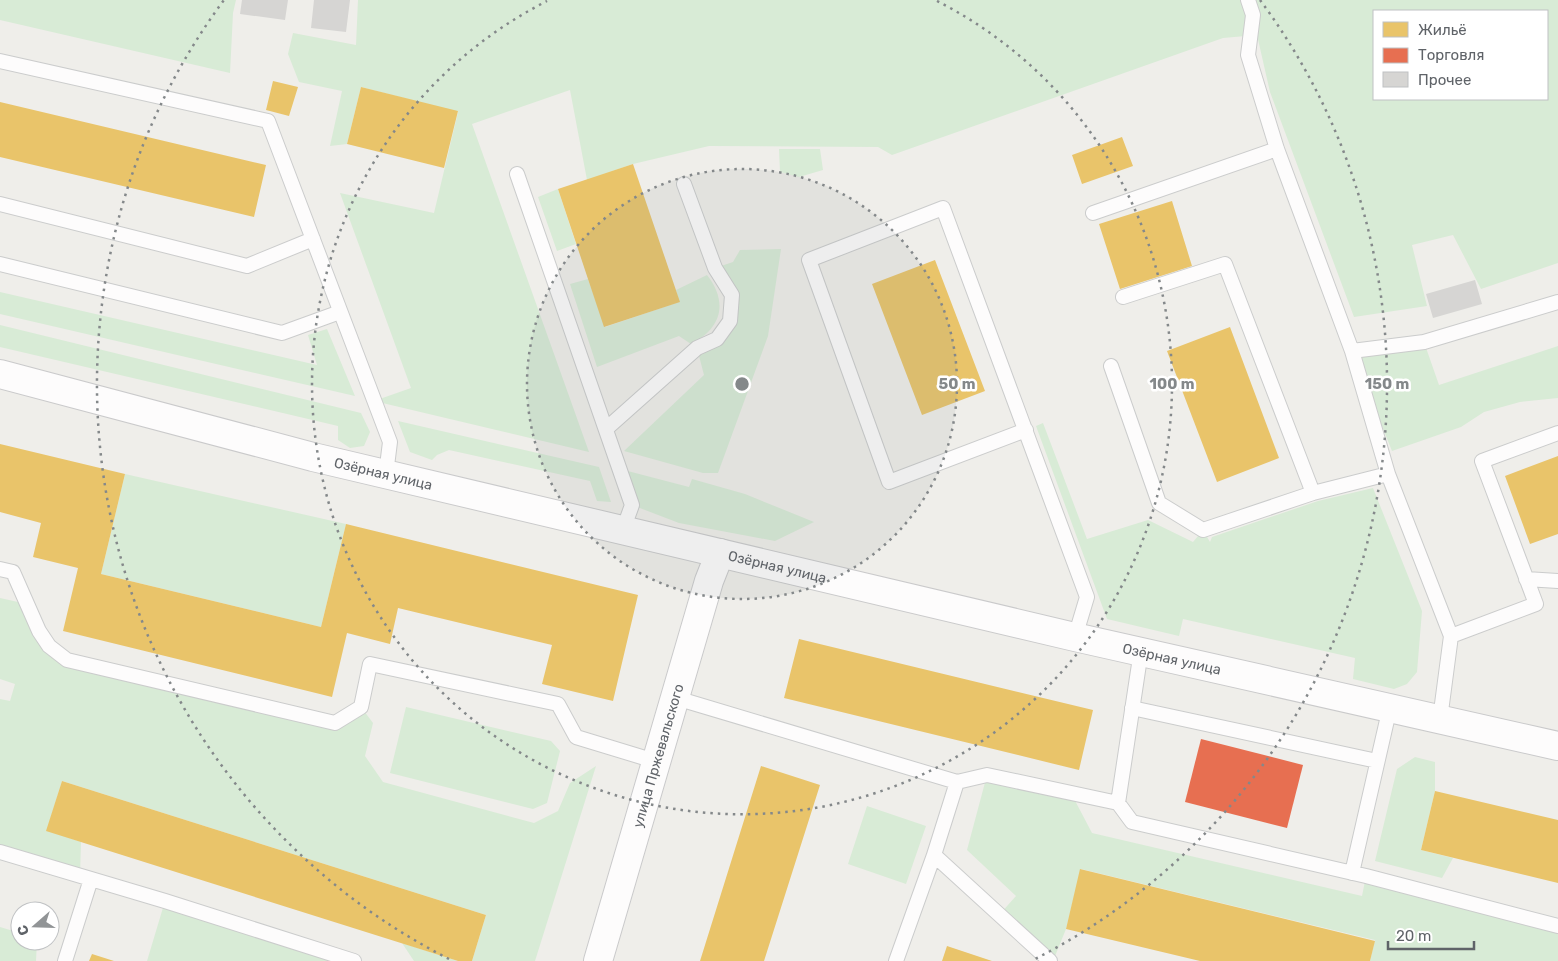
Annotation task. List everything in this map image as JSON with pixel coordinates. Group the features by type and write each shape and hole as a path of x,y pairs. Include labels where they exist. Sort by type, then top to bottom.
{"street":[{"name":"Озёрная улица","path":"0,374 386,474 1075,637 1558,746"},
{"name":"улица Пржевальского","path":"598,961 658,762 709,581 720,552"}],"lane":[{"path":"1248,0 1253,15 1248,55 1277,149 1352,352 1388,474 1451,636 1440,719"},
{"path":"0,61 268,121 390,442 386,474"},
{"path":"1093,212 1277,149"},
{"path":"517,174 632,505 623,530"},
{"path":"606,429 697,348 717,339 730,322 732,295 715,268 684,184"},
{"path":"0,204 247,266 312,239"},
{"path":"1026,430 889,482 810,260 943,208 1026,430 1087,596 1075,637"},
{"path":"0,264 282,333 340,312"},
{"path":"1123,297 1225,264 1313,493"},
{"path":"1352,352 1424,342 1558,302"},
{"path":"1111,366 1159,503 1203,530 1313,493 1388,474"},
{"path":"1451,636 1536,604 1482,461 1558,433"},
{"path":"0,569 12,572 39,631 49,646 67,660 335,723 361,707 370,664 558,704 576,737 658,762"},
{"path":"1526,579 1558,581"},
{"path":"1118,804 1141,651"},
{"path":"676,698 957,782 987,775 1118,804 1132,822 1352,873 1558,926"},
{"path":"1352,873 1390,707"},
{"path":"1132,708 1377,761"},
{"path":"896,961 934,855 957,782"},
{"path":"0,852 354,961"},
{"path":"934,855 1050,961"},
{"path":"65,961 91,879"}],"green space":[{"path":"0,0 236,0 233,13 230,73 0,20"},
{"path":"358,0 1558,0 1558,263 1481,289 1453,235 1412,245 1427,306 1354,317 1270,92 1257,35 1223,38 892,155 878,147 709,146 633,164 587,180 570,90 472,124 589,452 374,401 411,388 340,193 434,213 458,112 361,87 347,144 330,146 342,91 299,82 288,54 293,33 356,45"},
{"path":"779,149 820,149 823,170 799,177 780,172"},
{"path":"558,189 576,244 557,251 538,197"},
{"path":"781,249 768,336 718,473 703,473 624,451 704,375 697,348 717,339 732,295 715,268 733,262 740,250"},
{"path":"707,275 714,285 720,305 715,323 701,338 691,344 679,336 597,367 570,284 588,279 605,327 679,302 676,290"},
{"path":"0,292 317,365 308,335 327,329 355,396 0,314"},
{"path":"0,325 361,413 370,432 364,446 350,448 338,440 338,426 0,347"},
{"path":"1424,342 1439,385 1558,346 1558,398 1520,402 1484,412 1461,427 1392,451 1352,351"},
{"path":"398,421 599,467 611,502 597,501 590,481 449,450 437,455 432,460 410,452"},
{"path":"1043,423 1087,539 1148,520 1193,542 1203,530 1210,542 1212,537 1318,501 1373,488 1422,611 1417,672 1407,684 1394,689 1353,679 1355,658 1183,619 1179,636 1107,619 1036,426"},
{"path":"620,469 689,487 692,479 745,494 814,522 775,541 679,523 632,505"},
{"path":"125,474 346,524 321,627 101,574"},
{"path":"0,598 27,604 67,660 335,723 361,707 373,723 365,756 383,782 534,823 558,811 570,783 596,766 535,961 472,961 486,915 62,781 47,830 81,842 80,876 0,852 0,699 10,701 15,684 0,679"},
{"path":"406,707 551,741 560,751 547,803 533,809 390,773"},
{"path":"1415,757 1435,762 1435,791 1421,850 1453,858 1442,878 1375,861 1397,769"},
{"path":"987,775 1071,793 1092,833 1362,896 1366,876 1558,926 1558,961 1370,961 1375,940 1081,869 1066,929 1053,961 999,915 1016,896 967,850"},
{"path":"867,806 926,826 906,884 848,864"},
{"path":"165,901 354,961 147,961"},
{"path":"0,927 10,930 10,951 36,951 36,961 0,961"},
{"path":"402,943 458,961 414,961"}],"building: Жильё":[{"path":"273,81 298,87 289,116 266,110"},
{"path":"361,87 458,111 444,168 347,144"},
{"path":"0,102 266,165 254,217 0,157"},
{"path":"1122,137 1133,166 1082,184 1072,155"},
{"path":"633,164 680,302 604,327 558,189"},
{"path":"1172,201 1192,266 1120,289 1099,224"},
{"path":"935,260 985,391 922,415 872,284"},
{"path":"1230,327 1279,458 1217,482 1167,351"},
{"path":"0,444 125,474 101,574 321,627 346,524 638,595 613,701 542,684 552,645 398,608 390,644 347,633 332,697 63,631 78,568 33,557 41,523 0,512"},
{"path":"1558,456 1558,534 1530,544 1505,476"},
{"path":"799,639 1093,710 1079,770 784,698"},
{"path":"761,766 820,785 764,961 700,961"},
{"path":"62,781 486,915 472,961 458,961 46,831"},
{"path":"1435,791 1558,820 1558,883 1421,850"},
{"path":"1080,869 1375,941 1370,961 1200,961 1066,929"},
{"path":"947,946 992,961 942,961"},
{"path":"92,954 114,961 89,961"}],"building: Торговля":[{"path":"1201,739 1303,765 1287,828 1185,802"}],"building: Прочее":[{"path":"242,0 288,0 285,20 240,14"},
{"path":"314,0 350,0 346,32 311,28"},
{"path":"1475,280 1482,304 1433,318 1426,294"}]}
